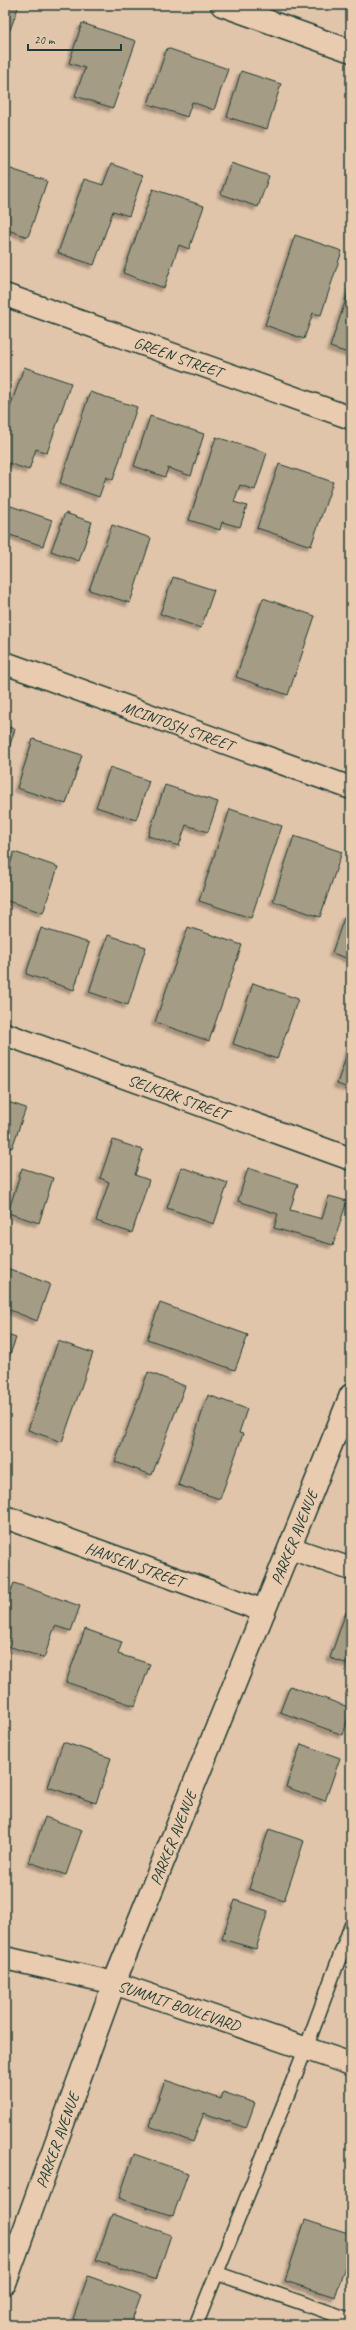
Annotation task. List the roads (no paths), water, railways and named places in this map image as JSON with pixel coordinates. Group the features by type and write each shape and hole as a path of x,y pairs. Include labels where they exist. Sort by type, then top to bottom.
{"street":[{"path":"222,5 351,51"},
{"name":"GREEN STREET","path":"5,295 351,418"},
{"name":"MCINTOSH STREET","path":"5,663 351,788"},
{"name":"SELKIRK STREET","path":"5,1034 351,1159"},
{"name":"PARKER AVENUE","path":"5,2283 114,1983 351,1395"},
{"name":"HANSEN STREET","path":"5,1517 264,1611"},
{"path":"290,1548 351,1569"},
{"name":"SUMMIT BOULEVARD","path":"5,1958 114,1983 351,2064"}],"lane":[{"path":"196,2325 306,2048 351,1926"},
{"path":"216,2273 351,2320"}]}
